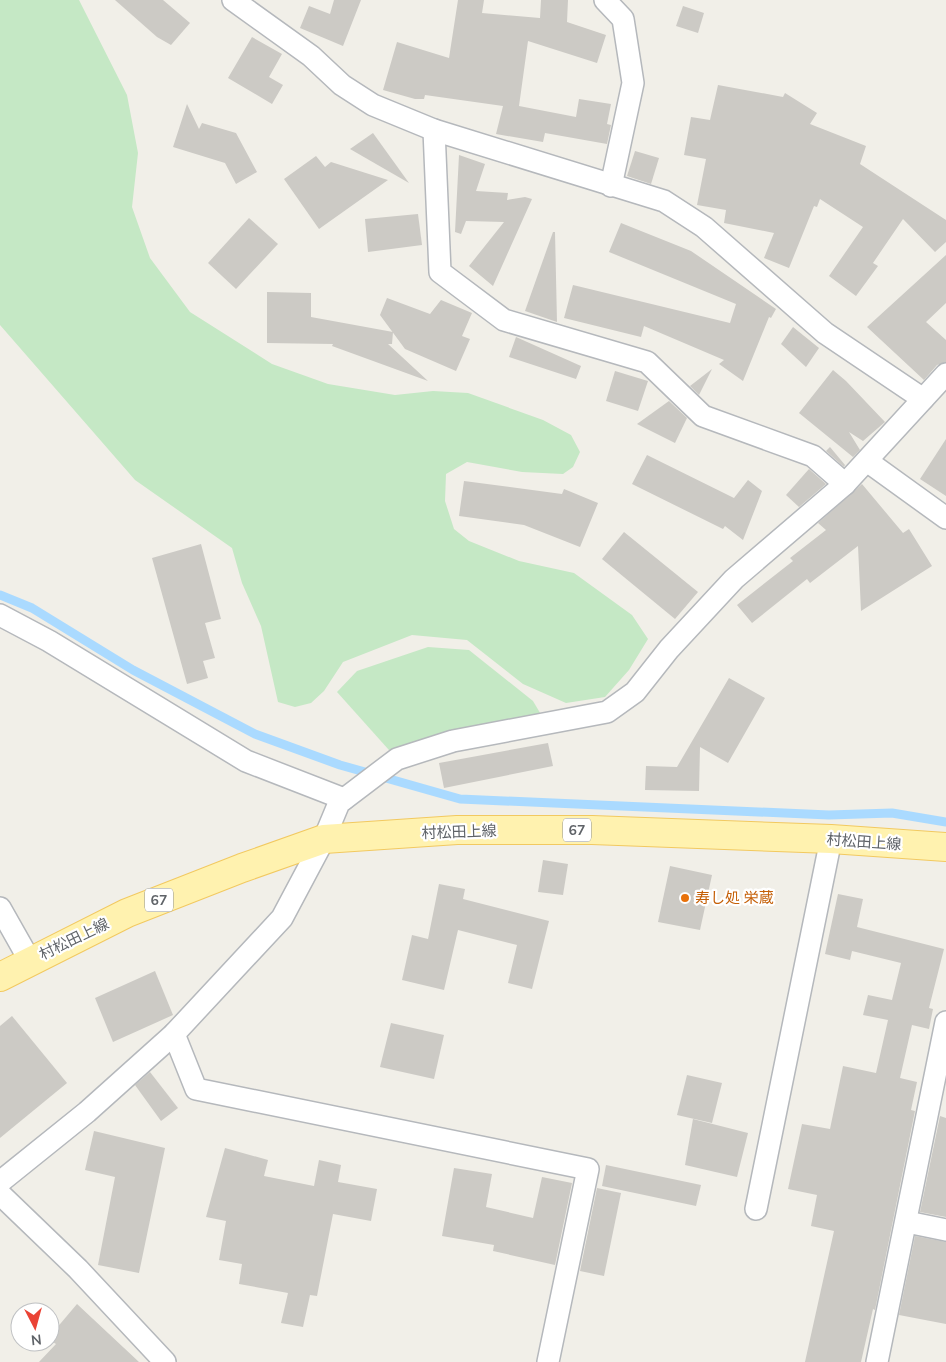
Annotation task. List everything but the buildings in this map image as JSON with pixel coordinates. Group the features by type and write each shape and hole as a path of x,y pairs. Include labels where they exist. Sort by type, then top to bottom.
{"main road":[{"name":"村松田上線","path":"0,977 126,913 242,868 324,839 457,830 592,830 831,839 946,847"}],"street":[{"path":"233,0 311,56 342,85 365,100 434,130 664,201 704,228 825,333 923,399"},
{"path":"606,0 623,18 633,83 611,186"},
{"path":"434,130 440,272 504,320 647,362 703,416 813,456 844,484"},
{"path":"0,1182 88,1112 174,1034 282,918 324,839 339,803 397,759 453,741 607,712 635,692 669,649 734,579 844,484 946,374"},
{"path":"867,461 946,518"},
{"path":"0,615 49,641 246,761 344,799"},
{"path":"756,1209 831,839"},
{"path":"0,908 30,961"},
{"path":"877,1362 907,1222 946,1022"},
{"path":"174,1034 196,1089 588,1169 548,1362"},
{"path":"0,1194 78,1269 165,1362"},
{"path":"907,1222 946,1230"}],"green space":[{"path":"0,0 79,0 127,95 138,153 132,207 150,258 190,312 272,364 328,384 395,395 433,391 468,393 543,420 571,435 580,452 573,467 563,474 522,472 467,462 446,474 445,501 454,529 469,541 519,561 574,573 632,615 648,639 629,670 605,697 566,703 523,684 467,640 412,635 343,662 324,691 311,703 295,707 278,702 261,626 242,583 232,548 135,480 0,325"},
{"path":"428,647 469,650 533,701 546,723 397,759 337,692 357,671"}],"waterway":[{"path":"0,595 32,608 133,670 255,734 340,765 460,799 829,815 892,813 946,822"}],"place":[{"name":"寿し処 栄蔵","path":"685,898"}]}
